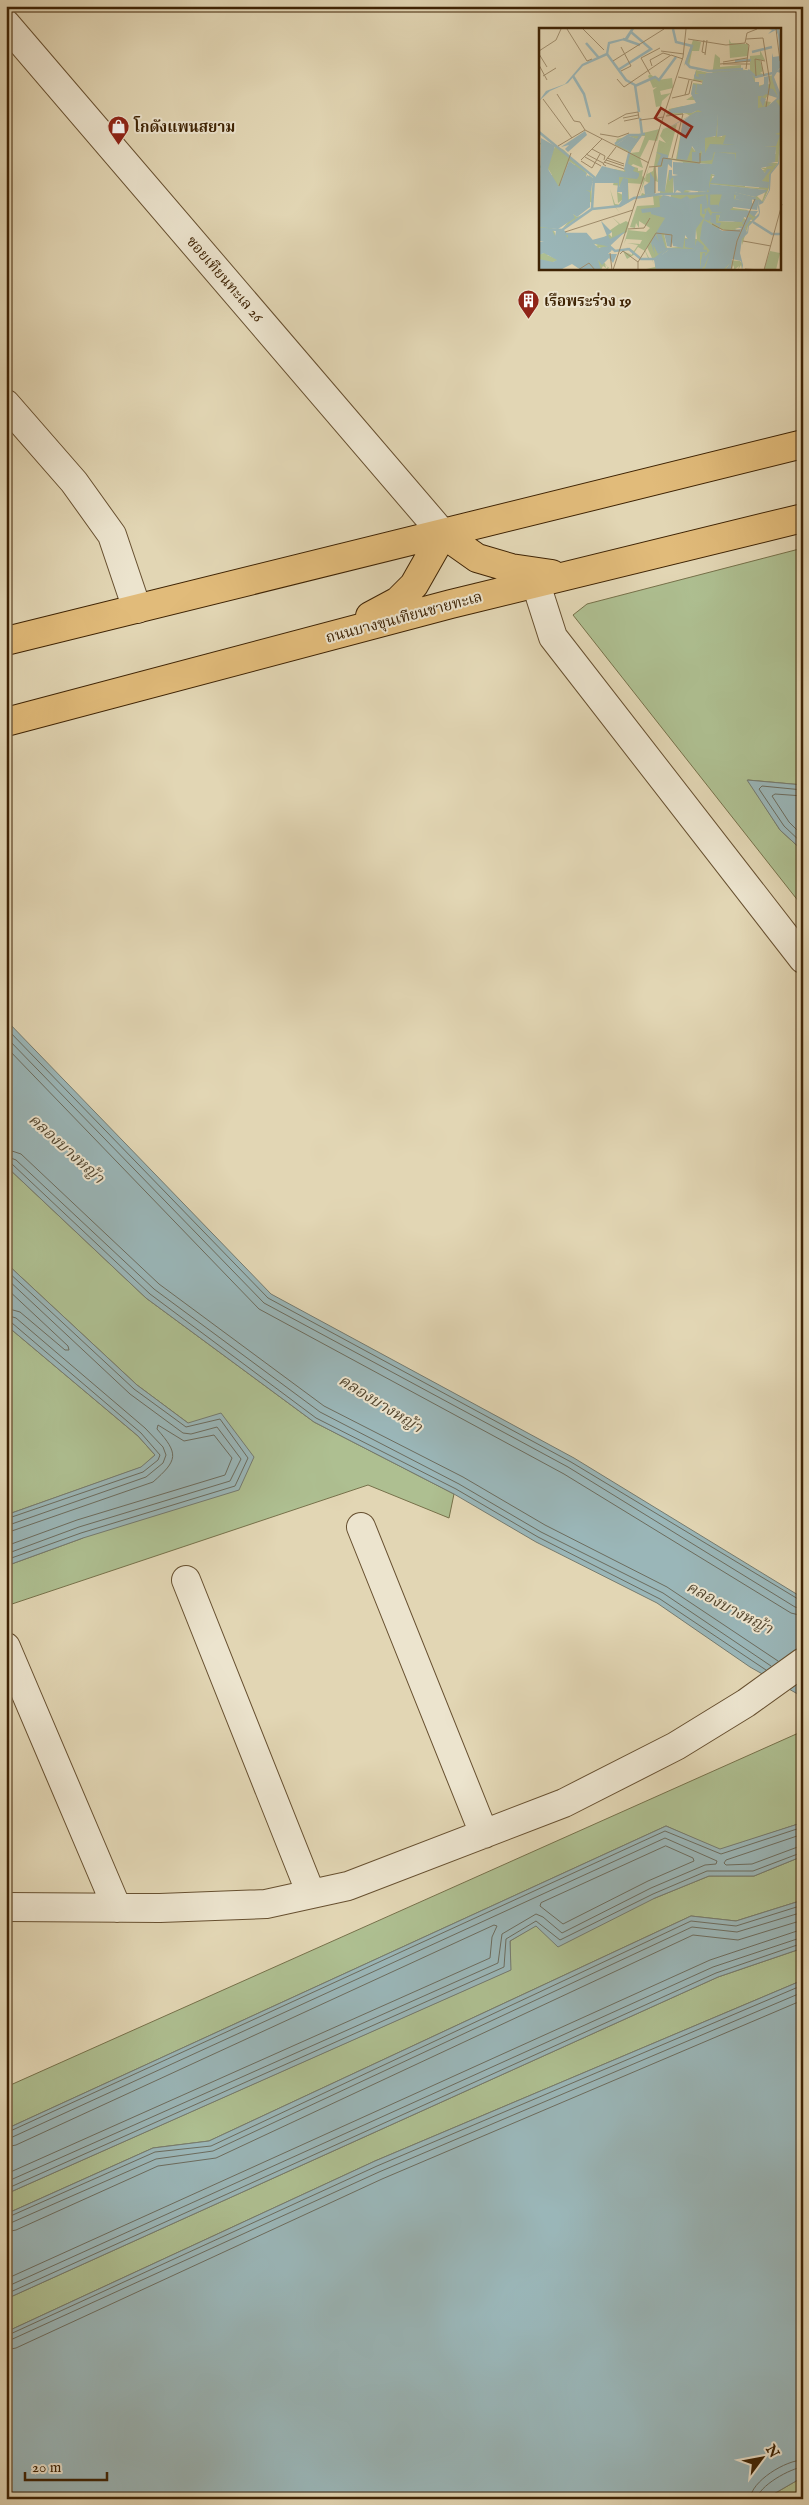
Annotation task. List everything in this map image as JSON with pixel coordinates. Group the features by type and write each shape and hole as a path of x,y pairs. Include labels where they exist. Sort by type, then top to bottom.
{"main road":[{"path":"6,641 803,444"},
{"name":"ถนนบางขุนเทียนชายทะเล","path":"6,722 331,636 803,518"},
{"path":"443,534 477,558 511,568 566,576"},
{"path":"331,636 398,601 414,585 443,534"}],"street":[{"name":"ซอยเทียนทะเล 26","path":"6,24 443,534"},
{"path":"6,404 74,482 112,535 137,609"},
{"path":"536,584 553,637 803,959"},
{"path":"361,1528 484,1834"},
{"path":"186,1580 311,1894"},
{"path":"6,1646 117,1908"},
{"path":"6,1907 117,1908 266,1904 348,1886 564,1803 676,1746 746,1703 803,1662"}],"green space":[{"path":"803,548 803,785 748,780 780,830 803,851 803,907 573,615 587,604"},
{"path":"6,1166 146,1298 314,1422 454,1494 449,1518 368,1485 6,1606 6,1566 83,1538 188,1423 137,1385 6,1263"},
{"path":"6,1325 138,1436 155,1455 142,1467 6,1515"},
{"path":"803,1731 803,1820 798,1824 720,1850 666,1826 6,2129 6,2087"},
{"path":"803,1856 803,1900 736,1921 691,1916 209,2141 153,2148 6,2214 6,2194 510,1970 510,1941 536,1925 655,1898 709,1876 754,1876"},
{"path":"803,1948 803,1980 375,2161 6,2332 6,2299 718,1977"},
{"path":"803,2477 803,2499 765,2499"}],"water":[{"path":"747,780 803,785 803,851 780,830"},
{"name":"คลองบางหญ้า","path":"6,1020 271,1294 574,1458 803,1598 803,1697 750,1667 657,1603 536,1542 454,1494 314,1422 146,1298 6,1166"},
{"path":"6,1263 137,1385 188,1423 221,1413 254,1457 239,1490 83,1538 6,1566 6,1515 141,1467 155,1455 138,1436 6,1325"},
{"path":"803,1820 803,1856 754,1876 709,1876 655,1898 558,1947 536,1926 510,1941 511,1970 6,2194 6,2129 666,1826 720,1849 798,1824"},
{"path":"803,1900 803,1948 718,1977 6,2299 6,2214 153,2148 209,2141 691,1916 736,1921"},
{"path":"803,1980 803,2477 765,2499 6,2499 6,2332 375,2161"}],"place":[{"name":"โกดังแพนสยาม","path":"118,146"},
{"name":"เรือพระร่วง 19","path":"528,320"}]}
